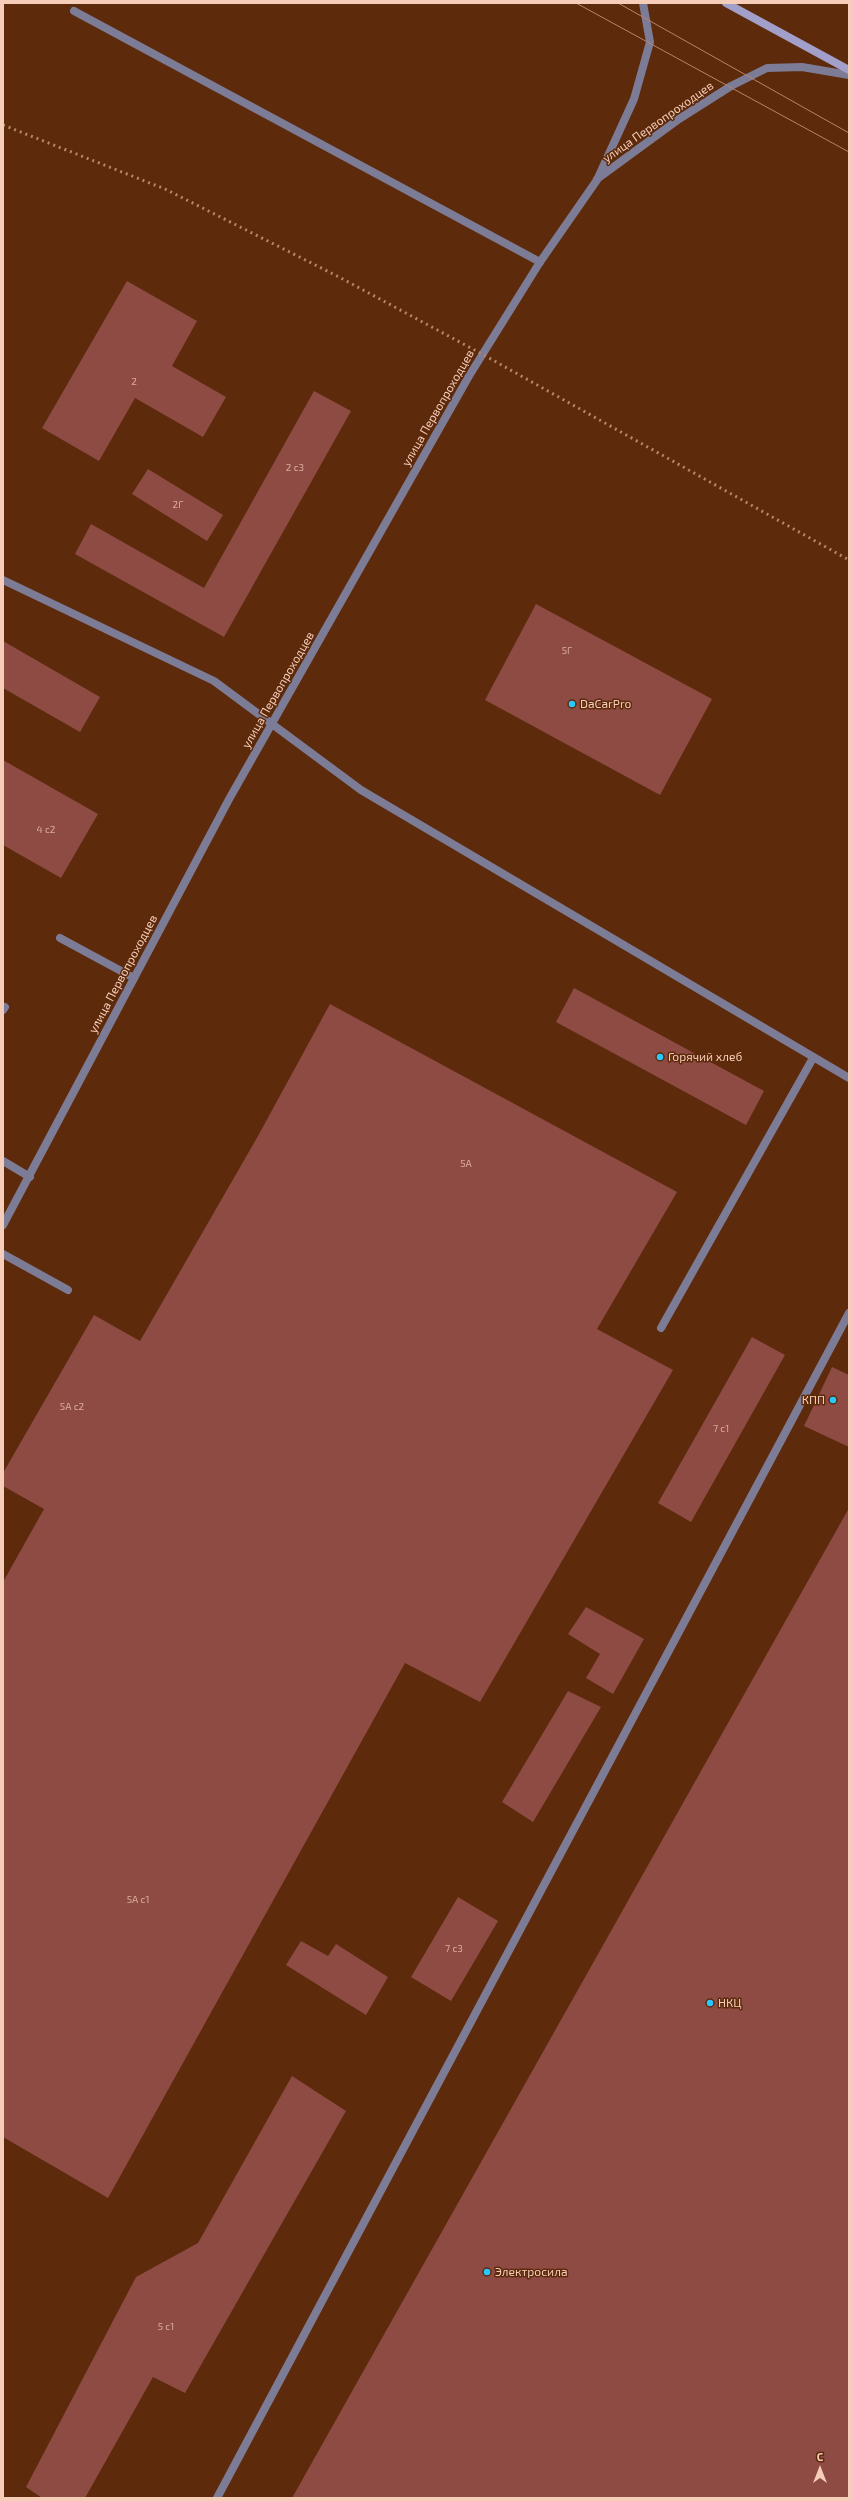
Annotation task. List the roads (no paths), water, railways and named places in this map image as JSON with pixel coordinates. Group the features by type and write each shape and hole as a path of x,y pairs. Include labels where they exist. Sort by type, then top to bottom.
{"main road":[{"path":"726,3 849,70"}],"street":[{"name":"улица Первопроходцев","path":"3,1225 30,1177 228,801 469,376 540,262 597,180 634,99 650,42 643,3"},
{"path":"74,11 540,262"},
{"name":"улица Первопроходцев","path":"597,180 679,119 731,86 767,68 802,67 849,75"},
{"path":"3,580 214,681 361,790 849,1078"},
{"path":"60,938 134,978"},
{"path":"661,1328 814,1058"},
{"path":"3,1161 30,1177"},
{"path":"3,1254 68,1290"},
{"path":"217,2498 849,1312"}],"tram line":[{"path":"576,3 849,152"},
{"path":"618,3 849,133"}],"railway":[{"path":"3,125 165,189 339,277 482,354 849,560"}],"place":[{"name":"DaCarPro","path":"572,704"},
{"name":"Горячий хлеб","path":"660,1057"},
{"name":"КПП","path":"833,1400"},
{"name":"НКЦ","path":"710,2003"},
{"name":"Электросила","path":"487,2272"}]}
